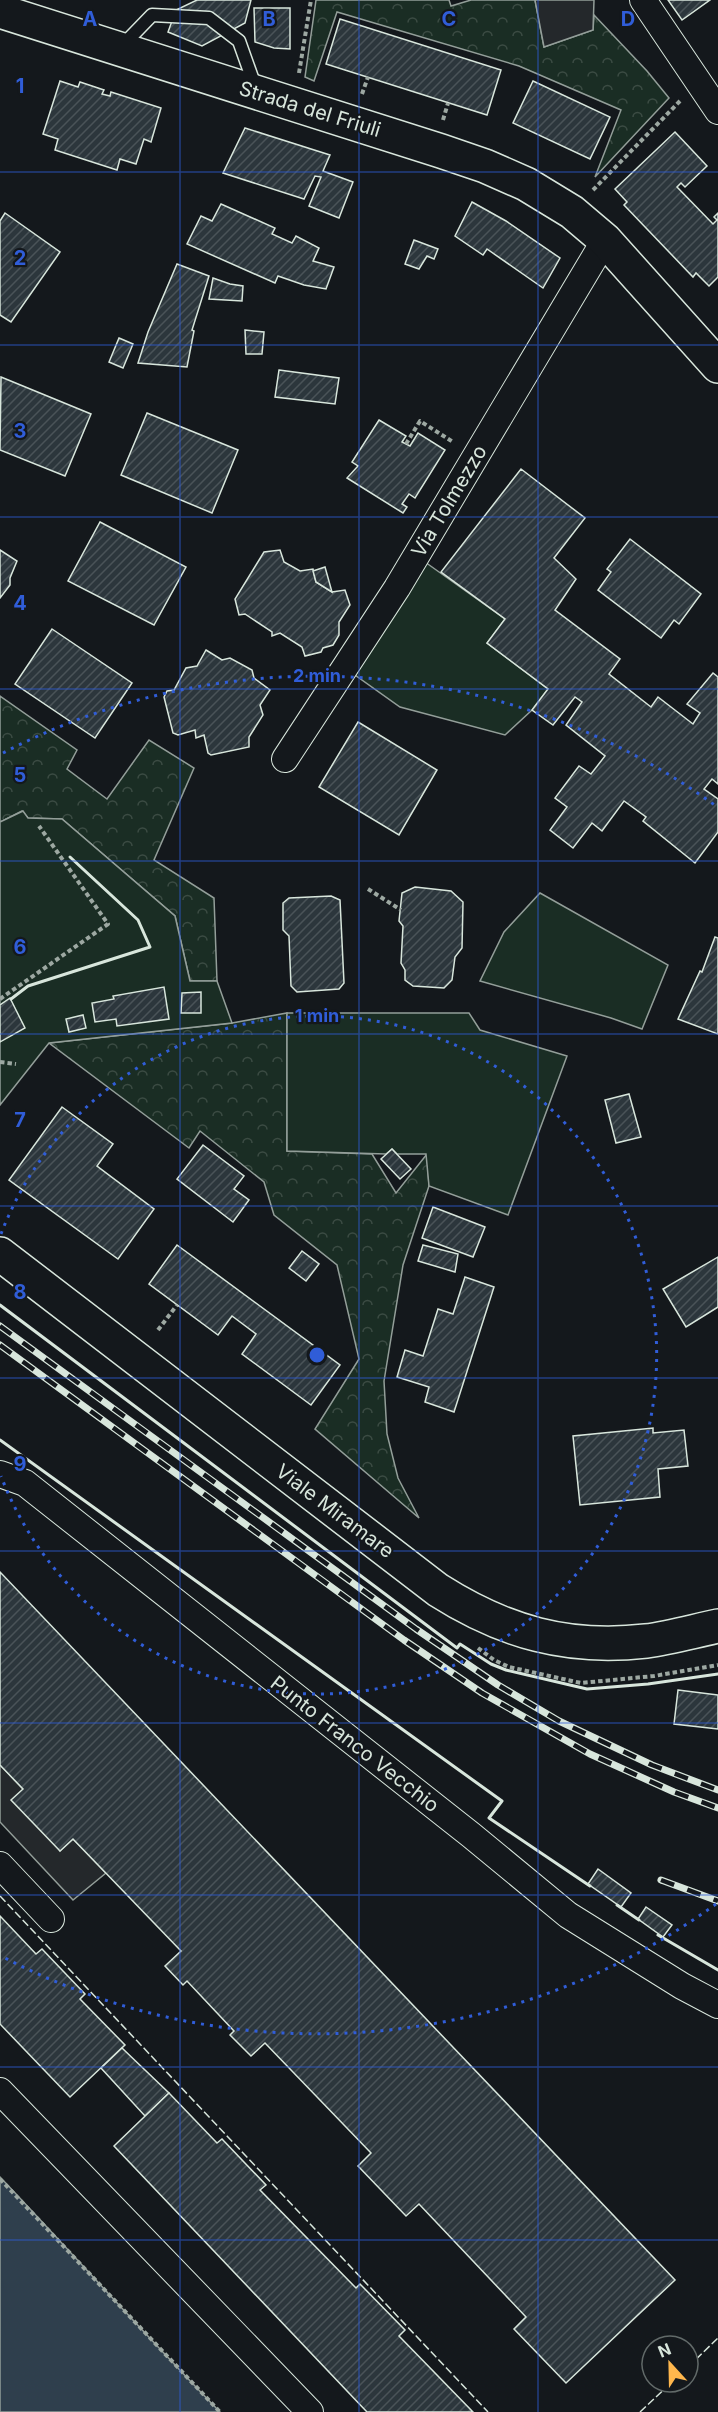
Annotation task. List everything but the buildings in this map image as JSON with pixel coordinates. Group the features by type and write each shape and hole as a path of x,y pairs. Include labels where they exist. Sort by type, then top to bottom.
{"main road":[{"name":"Strada del Friuli","path":"0,11 485,166 551,198 572,212 605,240 718,366"},
{"name":"Viale Miramare","path":"0,1254 428,1583 469,1610 525,1632 582,1642 648,1641 718,1626"}],"street":[{"path":"643,0 718,111"},
{"name":"Via Tolmezzo","path":"285,759 397,588 605,240"},
{"name":"Punto Franco Vecchio","path":"0,1474 25,1483 462,1828 568,1915 682,1986 718,2005"},
{"path":"0,1865 51,1919"},
{"path":"0,2091 310,2412"}],"lane":[{"path":"120,48 152,15 209,18 239,41 258,93"}],"path":[{"path":"298,84 310,0"},
{"path":"586,197 688,92"},
{"path":"406,444 420,421 434,431"},
{"path":"0,999 108,924 39,826"},
{"path":"368,890 401,910"},
{"path":"0,1062 16,1064"},
{"path":"158,1330 177,1305"},
{"path":"0,2179 219,2412"}],"green space":[{"path":"316,0 449,0 451,6 471,0 535,0 544,47 593,30 594,15 669,98 595,177 621,110 519,66 337,12 314,81 305,77"},
{"path":"425,562 505,619 487,643 548,689 532,710 505,735 400,707 355,675"},
{"path":"0,696 77,750 67,769 107,799 149,740 194,768 154,860 214,898 217,981 190,981 175,916 62,819 28,818 22,811 0,822"},
{"path":"23,811 28,818 62,819 175,916 190,981 217,981 232,1023 49,1043 0,1105 0,822"},
{"path":"540,893 668,965 642,1029 480,981 504,932"},
{"path":"287,1013 287,1151 372,1154 396,1193 427,1154 429,1186 403,1265 384,1381 387,1434 398,1478 419,1518 315,1429 359,1359 337,1265 274,1215 264,1182 200,1131 189,1148 49,1043 232,1023"},
{"path":"287,1013 469,1013 480,1030 567,1056 508,1215 429,1186 426,1154 397,1154 392,1149 386,1154 287,1151"}],"shaded area":[{"path":"535,0 594,0 593,30 544,47"},
{"path":"0,1765 23,1789 60,1851 73,1839 106,1873 73,1900 0,1822"}],"water":[{"path":"0,2177 164,2354 220,2412 0,2412"}],"railway":[{"path":"0,1326 416,1629 498,1685 559,1721 652,1765 718,1790"},
{"path":"0,1345 404,1640 482,1693 590,1754 674,1792 718,1808"},
{"path":"661,1880 718,1901"}],"fence":[{"path":"0,1896 488,2412"},
{"path":"700,2355 718,2338"},
{"path":"640,2412 659,2394"}],"wall":[{"path":"11,999 28,986 150,947 138,920 70,857"},
{"path":"0,1305 457,1648 460,1644 491,1664 506,1670 587,1689 648,1684 718,1674"},
{"path":"0,1440 502,1801 489,1818 590,1886"},
{"path":"617,1905 639,1920"},
{"path":"658,1935 718,1970"}]}
